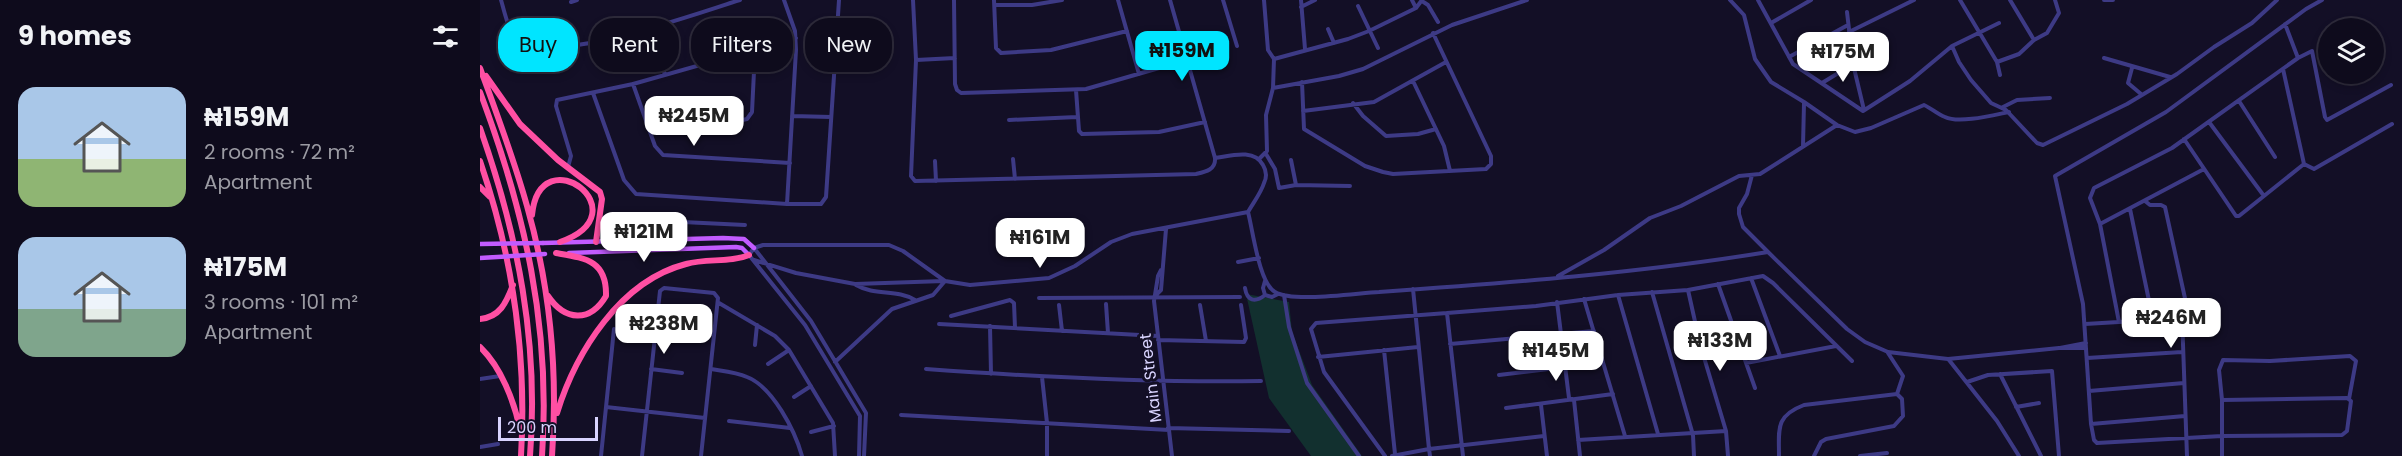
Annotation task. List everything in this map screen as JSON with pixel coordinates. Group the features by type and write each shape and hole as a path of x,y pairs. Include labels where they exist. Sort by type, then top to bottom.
{"highway":[{"path":"480,68 520,124 568,168 600,192 602,199 596,242"},
{"path":"480,68 518,176 531,221 546,293 553,364 555,420 552,456"},
{"path":"480,92 517,202 535,281 544,379 542,456"},
{"path":"480,128 512,228 523,281 531,345 530,456"},
{"path":"480,161 493,199 513,285 521,355 521,456"},
{"path":"531,221 534,201 541,188 562,180 578,184 590,196 591,218 579,234 560,242"},
{"path":"480,187 493,199"},
{"path":"546,293 560,311 579,316 595,309 606,296 605,279 597,266 578,256 556,253"},
{"path":"555,420 565,386 576,363 615,310 634,292 652,279 686,264 751,257"},
{"path":"480,319 488,318 501,310 513,285"},
{"path":"480,347 500,376 516,411 522,438"}],"main road":[{"path":"480,244 723,238 744,239 754,248"},
{"path":"480,258 736,247 742,248 751,257"}],"street":[{"path":"501,0 514,35 521,42 532,46 559,47 590,43"},
{"path":"571,2 577,0"},
{"path":"679,18 740,0"},
{"path":"784,0 796,38 787,204"},
{"path":"593,93 624,180 634,193 818,205 824,202 839,0"},
{"path":"913,0 916,60 911,176 915,181 1196,174 1210,170 1215,165 1215,158 1170,0"},
{"path":"954,0 956,87 961,93 1076,90 1106,85 1187,60"},
{"path":"1062,0 1032,5 995,3 996,48 1001,53 1051,50 1127,31"},
{"path":"1118,0 1138,74"},
{"path":"1223,0 1237,46"},
{"path":"1264,0 1268,50 1274,58 1273,88 1266,115 1266,154 1275,169 1278,187 1282,189 1296,185 1350,186"},
{"path":"1301,0 1305,49"},
{"path":"1301,7 1315,0"},
{"path":"1412,0 1416,8"},
{"path":"1273,88 1339,76 1363,69 1433,33 1527,0"},
{"path":"1732,1 1739,0"},
{"path":"1758,0 1793,64 1864,110"},
{"path":"1771,23 1811,0"},
{"path":"1849,32 1914,0"},
{"path":"1962,0 1997,62 2000,75"},
{"path":"2010,0 2034,40"},
{"path":"1997,62 2019,54 2034,40 2047,33 2058,17 2059,9 2055,0"},
{"path":"2104,0 2113,0"},
{"path":"1952,46 1971,80 1991,103 2009,112 2037,143 2043,146 2111,112 2170,77 2252,24 2277,0"},
{"path":"2222,456 2222,436 2222,400 2219,370 2223,360 2270,361 2350,356 2356,361 2349,399 2347,431 2342,435 2222,436 2186,437 2100,443 2094,440 2085,324 2075,262 2055,176 2166,112 2285,24 2322,0"},
{"path":"1274,58 1334,43 1369,31 1416,8 1422,1 1428,5 1438,22"},
{"path":"1732,1 1744,15 1755,59 1770,82 1837,125 1855,132 1871,128 1924,105 1944,117 1953,119 1981,118 2009,112"},
{"path":"1358,6 1378,48"},
{"path":"1847,12 1853,64 1864,110"},
{"path":"1864,110 1910,81 1952,46 1999,23"},
{"path":"2285,24 2298,58"},
{"path":"1788,57 1848,25"},
{"path":"1328,29 1334,43"},
{"path":"1302,82 1303,124 1307,132 1374,170 1393,174 1486,169 1492,160 1433,33"},
{"path":"2119,322 2100,224 2090,198 2094,188 2172,148 2311,50 2327,120 2391,85"},
{"path":"916,60 955,58"},
{"path":"2104,58 2132,68 2170,77"},
{"path":"1303,111 1374,102 1446,62"},
{"path":"1822,83 1853,64"},
{"path":"568,168 571,156 556,103 560,99 633,84 691,68"},
{"path":"2132,68 2128,83 2141,94"},
{"path":"2283,69 2304,164"},
{"path":"675,118 738,121 749,117 752,112 754,72"},
{"path":"1413,81 1444,146 1450,171"},
{"path":"633,84 655,146 663,155 790,163"},
{"path":"1076,90 1078,131 1082,134 1159,132 1205,122"},
{"path":"2002,107 2017,100 2050,98"},
{"path":"2238,101 2276,157"},
{"path":"1803,147 1804,102"},
{"path":"1353,103 1363,116 1386,136 1418,134 1436,129"},
{"path":"792,116 831,117"},
{"path":"1009,120 1077,117"},
{"path":"2209,122 2264,197"},
{"path":"2304,164 2314,169 2392,124"},
{"path":"1557,277 1604,250 1650,218 1681,206 1739,176 1760,174 1837,125"},
{"path":"2184,139 2236,216 2264,197 2304,164"},
{"path":"1215,158 1244,154 1259,159 1265,171 1266,180 1248,212 1266,281 1271,290 1278,294 1308,297 1413,290 1685,266 1768,252"},
{"path":"1259,159 1266,154"},
{"path":"1013,159 1015,179"},
{"path":"1291,160 1296,185"},
{"path":"936,161 936,181"},
{"path":"2100,224 2204,169"},
{"path":"1752,175 1747,194 1739,207 1743,227 1847,329 1866,342 1888,352 1948,359 2086,346"},
{"path":"2085,324 2152,320 2187,314 2165,207 2150,205 2145,201"},
{"path":"2130,209 2152,320"},
{"path":"855,284 945,281 970,285 1049,278 1075,266 1120,238 1248,212"},
{"path":"598,218 745,225"},
{"name":"Main Street","path":"1166,229 1161,290 1154,297 1172,456"},
{"path":"754,248 763,245 889,245 903,251 945,281"},
{"path":"751,257 754,248"},
{"path":"754,248 811,321 866,413 864,456"},
{"path":"751,257 766,265 855,284 881,293 894,292 915,301"},
{"path":"751,257 805,326 860,416 859,456"},
{"path":"1238,262 1259,258"},
{"path":"1385,456 1324,372 1311,330 1316,323 1688,290 1763,276 1852,361"},
{"path":"1751,278 1780,357"},
{"path":"835,362 892,309 933,295 945,281"},
{"path":"1265,295 1263,288 1266,281"},
{"path":"1718,284 1755,388"},
{"path":"1245,288 1246,295 1252,300 1258,300 1265,295"},
{"path":"642,456 662,289 714,293 719,303 775,336 789,350 834,426 835,456"},
{"path":"1413,290 1430,456"},
{"path":"1688,290 1726,430 1728,456"},
{"path":"1652,292 1692,432 1694,456"},
{"path":"1265,295 1272,297 1278,294"},
{"path":"1284,295 1286,317 1307,383 1359,456"},
{"path":"1618,295 1658,434"},
{"path":"1039,298 1240,297"},
{"path":"1584,299 1625,436"},
{"path":"951,316 1010,300 1014,303 1015,328"},
{"path":"1557,302 1569,398 1574,400"},
{"path":"700,456 719,303"},
{"path":"1106,304 1108,333"},
{"path":"1059,305 1062,331"},
{"path":"1200,305 1206,341"},
{"path":"939,324 1206,341 1246,340 1241,305"},
{"path":"1447,313 1463,456"},
{"path":"2182,316 2187,456"},
{"path":"755,345 757,325"},
{"path":"990,326 991,374"},
{"path":"601,456 614,329"},
{"path":"656,329 690,333"},
{"path":"1450,344 1593,331"},
{"path":"1746,363 1837,346"},
{"path":"1318,357 1418,347"},
{"path":"768,364 789,350"},
{"path":"1384,350 1393,455 1544,436"},
{"path":"1888,352 1903,376 1897,394"},
{"path":"2087,358 2182,352"},
{"path":"1948,359 1997,421 2019,456"},
{"path":"1499,375 1565,367"},
{"path":"651,369 682,373"},
{"path":"711,369 739,374 755,380 773,400 791,428 802,456"},
{"path":"926,369 1163,382 1261,381"},
{"path":"1967,382 1988,375 2052,371 2059,456"},
{"path":"2000,374 2042,456"},
{"path":"480,379 500,376"},
{"path":"1042,377 1047,423 1047,456"},
{"path":"2089,391 2184,383"},
{"path":"794,397 811,386"},
{"path":"1506,408 1613,394"},
{"path":"1779,456 1779,428 1786,414 1793,409 1804,405 1897,394"},
{"path":"1814,456 1818,447 1826,439 1894,426 1900,422 1903,416 1902,399 1897,394"},
{"path":"2222,400 2349,399"},
{"path":"1574,400 1580,456"},
{"path":"2016,407 2038,403"},
{"path":"1541,405 1546,456"},
{"path":"606,406 705,418"},
{"path":"901,415 1168,429 1289,431"},
{"path":"2091,424 2185,416"},
{"path":"729,421 791,428"},
{"path":"811,432 834,426"},
{"path":"1578,440 1726,430"},
{"path":"480,447 498,444"},
{"path":"1860,456 1887,453"}],"green space":[{"path":"1246,294 1289,302 1292,332 1312,385 1362,456 1311,456 1269,398"}]}
